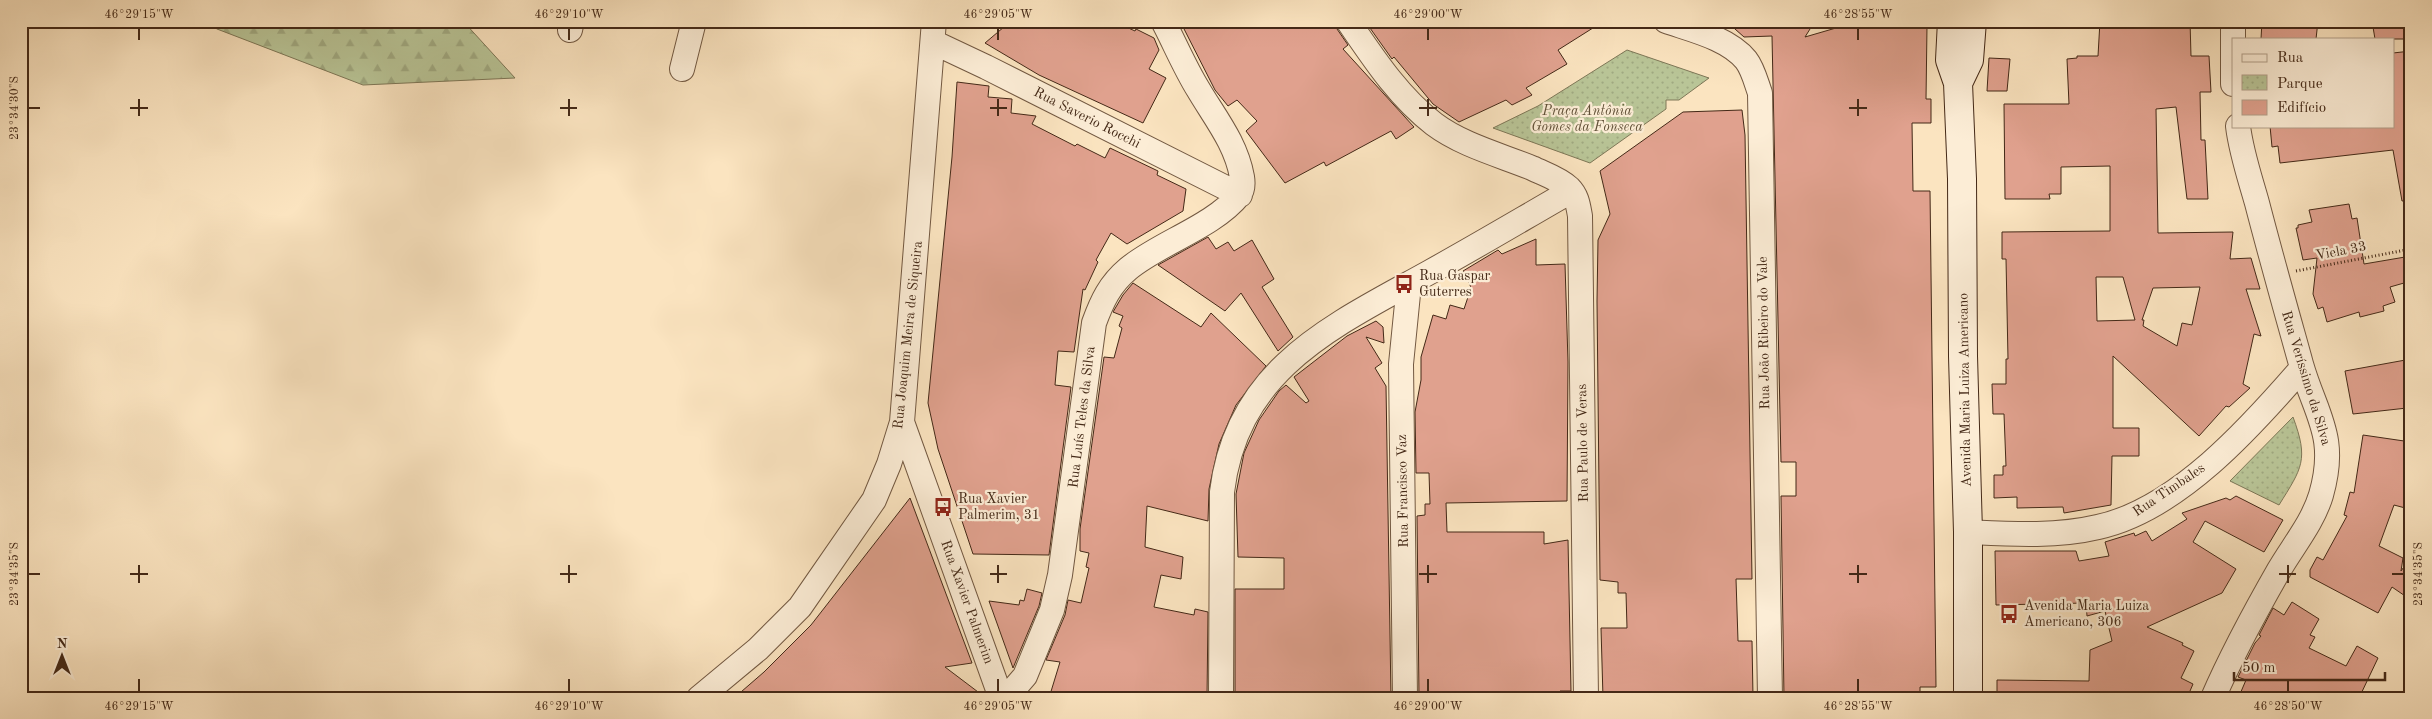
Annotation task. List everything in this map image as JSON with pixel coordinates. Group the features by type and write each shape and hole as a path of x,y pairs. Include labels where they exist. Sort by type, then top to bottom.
{"main road":[{"name":"Avenida Maria Luiza Americano","path":"1952,21 1950,60 1958,83 1968,532 1968,698"},
{"name":"Avenida Maria Luiza Americano","path":"1958,83 1969,60 1972,21"}],"street":[{"path":"682,69 694,21"},
{"path":"1163,21 1197,88 1231,141 1243,179 1240,194"},
{"path":"1221,698 1222,492 1231,449 1242,424 1262,391 1289,361 1303,349 1352,314 1409,284 1570,191 1554,178 1459,138 1435,124 1404,98 1378,65 1348,21"},
{"name":"Rua João Ribeiro do Vale","path":"1666,21 1705,34 1732,48 1746,60 1760,92 1770,698"},
{"path":"2233,21 2233,38"},
{"name":"Rua Saverio Rocchi","path":"934,32 986,67 1240,194"},
{"name":"Rua Joaquim Meira de Siqueira","path":"699,698 758,649 800,607 874,500 889,464 902,422 934,32"},
{"name":"Rua Veríssimo da Silva","path":"2213,698 2231,656 2304,530 2320,497 2327,469 2328,447 2321,420 2302,368 2239,128"},
{"name":"Rua Paulo de Veras","path":"1570,191 1577,200 1580,216 1586,698"},
{"name":"Rua Luís Teles da Silva","path":"1006,698 1025,676 1052,610 1060,575 1093,332 1104,296 1114,282 1129,268 1222,210 1240,194"},
{"name":"Rua Francisco Vaz","path":"1405,698 1401,364 1409,284"},
{"name":"Rua Timbales","path":"1968,532 2016,534 2069,531 2097,528 2134,516 2188,480 2234,443 2302,368"},
{"name":"Rua Xavier Palmerim","path":"902,422 1001,698"}],"path":[{"name":"Viela 33","path":"2276,275 2411,249"}],"green space":[{"path":"205,21 463,21 515,78 363,85 217,29"},
{"name":"Praça Antônia Gomes da Fonseca","path":"1627,50 1709,78 1679,100 1666,100 1666,109 1590,163 1493,128 1538,106"},
{"path":"2293,417 2301,444 2301,463 2293,482 2279,505 2230,481"}],"building":[{"path":"1011,21 1113,21 1154,38 1159,50 1149,69 1166,78 1143,123 1039,75 985,43"},
{"path":"1180,21 1334,21 1348,45 1343,49 1414,127 1396,139 1391,131 1326,166 1324,162 1285,183 1246,131 1257,121 1237,100 1228,106 1215,90"},
{"path":"1365,21 1604,21 1558,50 1567,64 1526,88 1532,95 1512,105 1506,100 1459,122 1433,104 1394,57 1392,59"},
{"path":"1726,21 1815,21 1805,37 1860,21 1918,21 1918,26 1927,26 1926,99 1931,99 1931,123 1912,123 1913,191 1930,191 1936,687 1920,687 1920,698 1784,698 1781,496 1796,496 1796,462 1781,462 1772,36 1744,37"},
{"path":"2100,21 2190,21 2191,56 2209,56 2211,92 2200,92 2201,140 2205,140 2208,199 2187,199 2176,107 2156,109 2158,233 2233,232 2230,259 2251,258 2260,289 2246,289 2261,336 2254,334 2243,384 2250,388 2229,407 2226,406 2199,436 2113,356 2113,428 2139,428 2139,456 2112,456 2111,505 2064,513 2063,507 2017,508 2017,497 1994,498 1994,475 2003,475 2003,466 2006,466 2004,414 1993,414 1992,384 2006,384 2006,359 2008,359 2006,259 2002,259 2002,232 2110,231 2110,166 2061,167 2061,194 2049,194 2050,199 2005,199 2004,104 2069,104 2067,59 2077,58 2077,56 2098,56","holes":["2096,277 2123,277 2135,320 2097,321","2200,287 2192,325 2182,323 2177,346 2143,326 2144,320 2142,320 2153,288"]},
{"path":"2262,21 2318,21 2316,38 2261,38"},
{"path":"2372,21 2404,21 2405,39 2375,38"},
{"path":"2411,51 2411,200 2402,201 2393,150 2280,163 2278,146 2272,147 2270,128 2394,128 2394,53"},
{"path":"1989,58 2010,59 2007,91 1987,91"},
{"path":"957,82 989,86 988,97 1012,99 1011,113 1036,116 1032,124 1075,146 1077,144 1105,158 1110,148 1158,171 1157,175 1186,189 1183,211 1127,244 1111,233 1096,260 1098,262 1085,290 1083,289 1074,352 1058,351 1055,385 1071,387 1049,555 973,554 938,449 928,403 952,157"},
{"path":"1742,110 1745,135 1752,579 1736,579 1738,641 1752,641 1753,697 1603,698 1601,628 1627,628 1626,593 1618,593 1618,582 1600,580 1598,240 1610,214 1600,171 1683,112"},
{"path":"2349,204 2352,219 2357,218 2364,264 2411,256 2411,281 2390,287 2395,302 2383,306 2384,311 2360,317 2359,312 2327,322 2323,307 2318,309 2313,294 2317,258 2303,260 2296,228 2298,228 2298,225 2312,222 2309,210"},
{"path":"1208,237 1216,249 1228,242 1234,251 1252,240 1274,279 1262,287 1293,337 1278,351 1241,293 1225,311 1158,265"},
{"path":"1536,239 1536,265 1565,264 1568,362 1567,501 1446,503 1447,532 1544,532 1544,544 1568,540 1571,691 1560,691 1560,694 1523,695 1523,698 1419,698 1417,516 1425,515 1425,504 1430,504 1429,473 1416,473 1415,412 1421,380 1421,357 1433,315 1446,319 1450,305 1464,309 1471,288 1463,271 1498,250 1502,254"},
{"path":"1133,283 1201,327 1211,313 1266,366 1236,405 1219,444 1209,489 1208,521 1147,506 1145,547 1183,557 1181,579 1161,575 1154,607 1194,615 1195,609 1208,612 1207,698 1049,698 1060,662 1046,660 1065,615 1068,600 1081,603 1089,568 1086,567 1089,553 1080,551 1080,529 1104,357 1114,358 1122,328 1119,326 1123,316 1113,312"},
{"path":"1376,321 1383,327 1384,343 1366,337 1382,363 1375,368 1386,386 1391,698 1235,698 1235,589 1284,589 1284,558 1238,557 1236,494 1244,453 1259,420 1279,391 1286,385 1306,403 1309,401 1294,377 1347,336"},
{"path":"2411,359 2411,387 2405,388 2407,408 2353,414 2345,371"},
{"path":"2363,435 2411,442 2409,509 2394,505 2379,546 2403,558 2401,571 2411,557 2411,600 2392,587 2378,613 2310,577 2310,570 2317,557 2323,560 2347,516 2344,515 2350,492 2354,493"},
{"path":"2236,496 2283,520 2264,552 2205,521 2193,542 2236,569 2222,593 2147,627 2183,643 2182,645 2194,651 2181,678 2193,684 2187,698 1997,698 1997,680 2089,681 2090,650 2112,641 2105,611 2087,616 2086,603 1996,605 1995,551 2076,551 2079,561 2109,556 2105,542 2134,533 2135,536 2146,531 2152,541 2187,519 2182,513 2226,498 2230,500"},
{"path":"910,498 972,663 945,667 986,698 734,698 764,672 811,625"},
{"path":"1027,589 1042,593 1039,606 1013,668 989,601 1019,605 1020,600 1024,601"},
{"path":"2292,602 2319,619 2310,635 2315,637 2309,648 2346,666 2357,646 2378,658 2359,698 2248,698 2240,694 2246,680 2238,677 2255,643 2261,636 2259,635 2273,608 2284,615"}],"place":[{"name":"Rua Gaspar Guterres","path":"1404,284"},
{"name":"Rua Xavier Palmerim, 31","path":"943,507"},
{"name":"Avenida Maria Luiza Americano, 306","path":"2009,614"}]}
